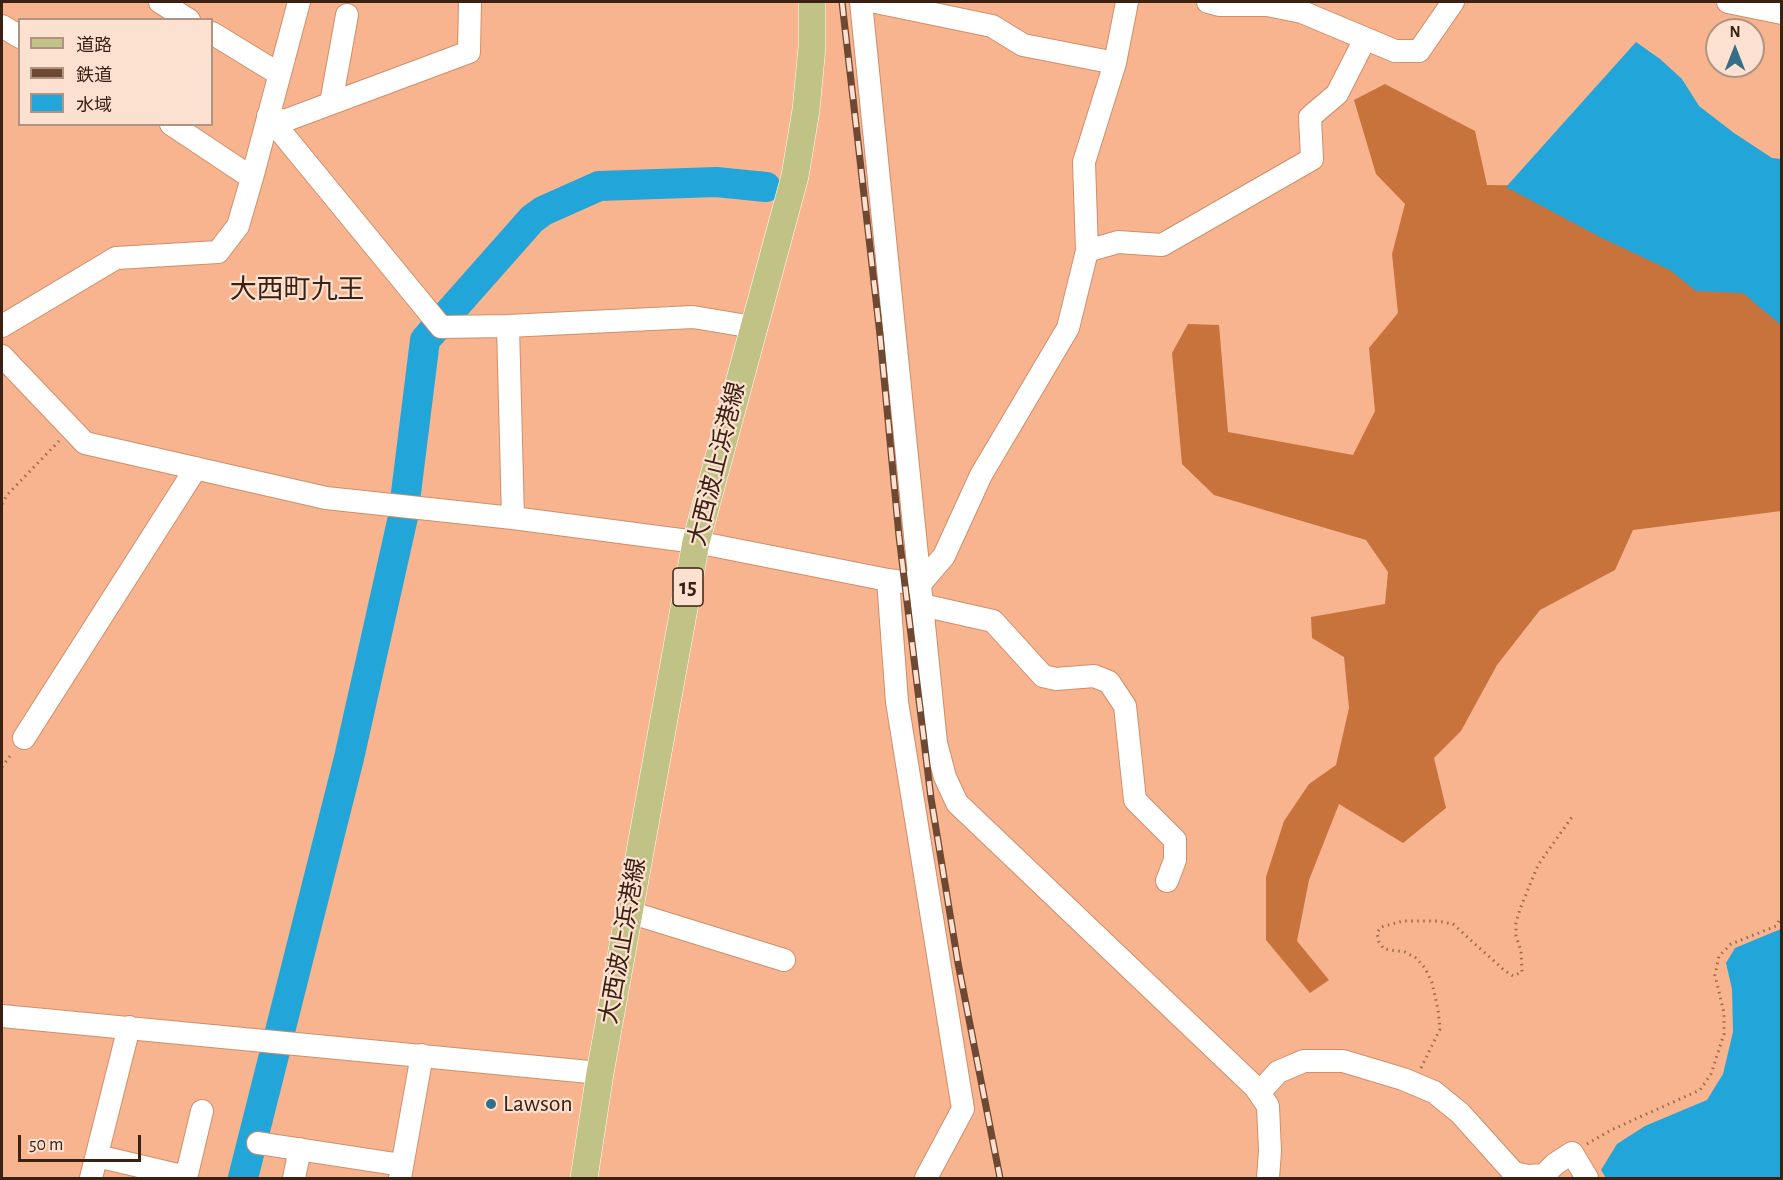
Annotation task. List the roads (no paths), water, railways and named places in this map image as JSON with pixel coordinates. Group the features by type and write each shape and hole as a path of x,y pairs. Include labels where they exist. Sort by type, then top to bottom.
{"main road":[{"name":"大西波止浜港線","path":"584,1179 600,1073 696,542 795,176 806,110 812,47 812,2"}],"street":[{"path":"160,2 186,18"},
{"path":"2,326 116,258 218,252 238,226 299,2"},
{"path":"268,116 284,121 470,52 470,2"},
{"path":"861,2 936,743 945,777 957,803 1255,1087 1268,1106 1270,1151 1268,1179"},
{"path":"876,2 992,26 1023,45 1115,63"},
{"path":"921,594 944,556 981,475 1068,328 1087,251 1084,162 1115,63 1127,2"},
{"path":"1208,2 1219,5 1267,5 1302,12 1395,51 1419,51 1453,2"},
{"path":"1728,2 1782,13"},
{"path":"331,103 347,15"},
{"path":"2,26 18,36"},
{"path":"213,34 279,74"},
{"path":"1087,251 1118,242 1162,245 1312,159 1310,117 1337,93 1365,39"},
{"path":"268,116 441,327 693,317 753,327"},
{"path":"174,126 252,178"},
{"path":"508,326 513,518"},
{"path":"2,356 85,443 326,498 513,518 696,542 888,580 993,621 1042,676 1056,678 1094,676 1109,682 1125,706 1135,800 1175,840 1175,860 1167,881"},
{"path":"24,738 196,468"},
{"path":"888,580 897,702 963,1109 926,1179"},
{"path":"629,912 784,960"},
{"path":"2,1016 600,1073"},
{"path":"91,1179 129,1027"},
{"path":"258,1143 300,1149 401,1172 422,1055"},
{"path":"1259,1093 1278,1072 1304,1061 1343,1061 1434,1092 1460,1113 1514,1173 1528,1176 1544,1175 1555,1164 1572,1153 1587,1179"},
{"path":"97,1156 186,1178 202,1111"},
{"path":"294,1179 300,1149"}],"water":[{"path":"1636,42 1682,79 1699,106 1772,158 1781,159 1781,325 1743,293 1696,291 1670,270 1602,238 1506,187"},
{"path":"1781,929 1781,1178 1606,1178 1601,1170 1617,1144 1645,1126 1707,1100 1723,1074 1733,1032 1732,989 1726,963 1735,948"}],"waterway":[{"path":"243,1178 349,758 403,517 425,340 532,219 543,211 599,186 716,182 766,187"}],"railway":[{"path":"842,2 880,335 899,536 931,798 958,963 1000,1178"}],"place":[{"name":"Lawson","path":"491,1104"}],"district":[{"name":"大西町九王","path":"297,290"}]}
